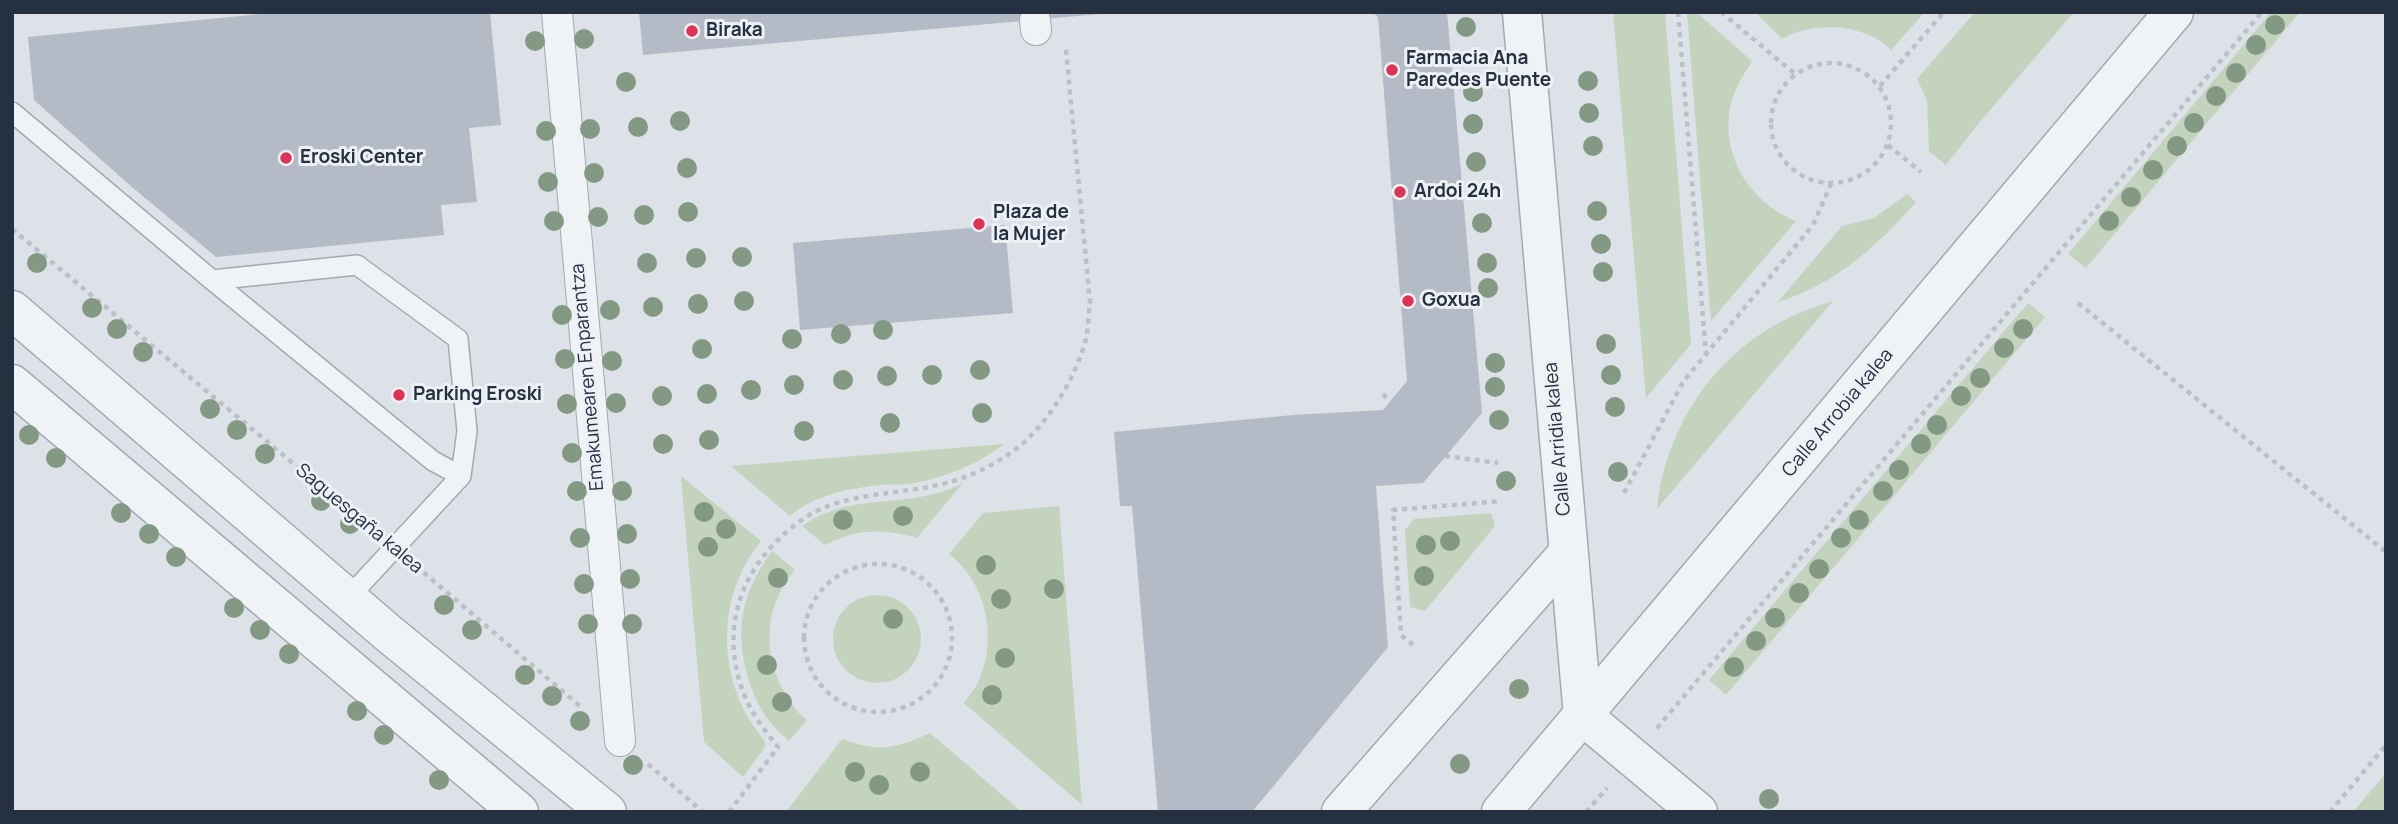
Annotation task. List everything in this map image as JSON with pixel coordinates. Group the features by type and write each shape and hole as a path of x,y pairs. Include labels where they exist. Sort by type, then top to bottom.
{"street":[{"name":"Emakumearen Enparantza","path":"557,12 620,741"},
{"name":"Calle Arridia kalea","path":"1522,12 1583,716"},
{"name":"Calle Arrobia kalea","path":"1501,812 2174,12"},
{"path":"12,310 347,599 607,812"},
{"path":"12,384 519,812"},
{"path":"1341,812 1568,553"},
{"path":"1583,716 1698,812"}],"lane":[{"path":"12,112 433,461 461,476"},
{"path":"212,280 357,265 458,339 467,431 461,476 347,599"}],"path":[{"path":"1678,12 1706,355"},
{"path":"1721,12 1795,74"},
{"path":"1880,86 1944,12"},
{"path":"1652,733 2262,12"},
{"path":"729,812 778,747 758,722 746,699 735,661 735,618 741,594 758,559 797,522 828,505 881,493 933,486 980,472 1014,451 1029,437 1066,389 1086,338 1090,302 1066,42"},
{"path":"1830,62 1849,65 1866,73 1880,86 1889,104 1892,125 1888,145 1879,160 1866,173 1849,181 1831,184 1812,181 1795,172 1782,159 1773,142 1770,123 1773,104 1782,88 1795,74 1830,62"},
{"path":"1888,145 1921,172"},
{"path":"1624,493 1683,382 1813,225 1831,184"},
{"name":"Saguesgaña kalea","path":"12,229 394,547 703,812"},
{"path":"2078,303 2386,552"},
{"path":"1382,394 1391,401"},
{"path":"1445,456 1497,463"},
{"path":"1413,645 1401,635 1394,510 1502,501"},
{"path":"870,564 892,566 913,573 932,588 945,607 951,630 950,653 942,675 927,693 908,706 886,712 864,711 842,704 823,689 810,669 804,646 805,622 814,600 830,582 849,570 870,564"},
{"path":"2330,812 2386,745"},
{"path":"1586,812 1612,782"}],"green space":[{"path":"1613,12 1665,12 1691,344 1646,398"},
{"path":"1687,12 1696,12 1752,61 1738,85 1730,109 1728,130 1731,149 1738,168 1762,200 1796,221 1711,321"},
{"path":"1755,12 1925,12 1891,50 1868,35 1839,28 1808,29 1782,39"},
{"path":"1975,12 2074,12 1946,165 1929,151 1927,100 1917,79"},
{"path":"2271,12 2300,12 2086,268 2068,254"},
{"path":"1907,194 1916,202 1886,234 1854,262 1819,285 1778,302 1842,226 1874,218"},
{"path":"1833,301 1657,509 1664,472 1675,438 1712,377 1737,352 1766,331 1798,314"},
{"path":"2028,303 2045,317 1726,695 1709,680"},
{"path":"1004,444 983,458 947,474 921,482 870,486 833,494 810,503 790,516 731,466"},
{"path":"681,476 761,541 738,580 728,623 727,645 735,689 746,714 765,742 765,747 743,777 704,742"},
{"path":"963,483 917,538 870,532 848,536 825,545 802,526 841,508 923,496"},
{"path":"1059,506 1082,805 964,703 978,683 985,663 988,629 980,595 972,579 949,554 983,513"},
{"path":"1491,513 1495,526 1425,611 1410,607 1405,530 1414,519"},
{"path":"772,551 795,570 778,598 770,628 776,675 791,702 807,720 789,741 772,725 762,710 749,681 742,649 742,618 747,597 756,576"},
{"path":"877,595 902,602 914,614 921,639 914,664 902,676 877,683 852,676 840,664 833,639 840,614 852,602"},
{"path":"930,733 1022,812 786,812 842,739 865,746 886,747 907,743"},
{"path":"2386,773 2386,812 2353,812"}],"building":[{"name":"Eroski Center","path":"281,12 490,12 501,125 469,128 477,202 441,205 444,235 216,257 34,100 28,37"},
{"path":"639,12 1100,12 1100,14 643,55"},
{"path":"1372,12 1447,12 1482,413 1423,483 1376,486 1388,647 1252,812 1158,812 1132,506 1120,506 1114,432 1293,415 1383,410 1407,381 1378,17"},
{"path":"1005,225 1013,313 800,330 793,243"}],"place":[{"name":"Biraka","path":"692,31"},
{"name":"Farmacia Ana Paredes Puente","path":"1392,70"},
{"name":"Eroski Center","path":"286,158"},
{"name":"Ardoi 24h","path":"1400,192"},
{"name":"Plaza de la Mujer","path":"979,224"},
{"name":"Goxua","path":"1408,301"},
{"name":"Parking Eroski","path":"399,395"}]}
